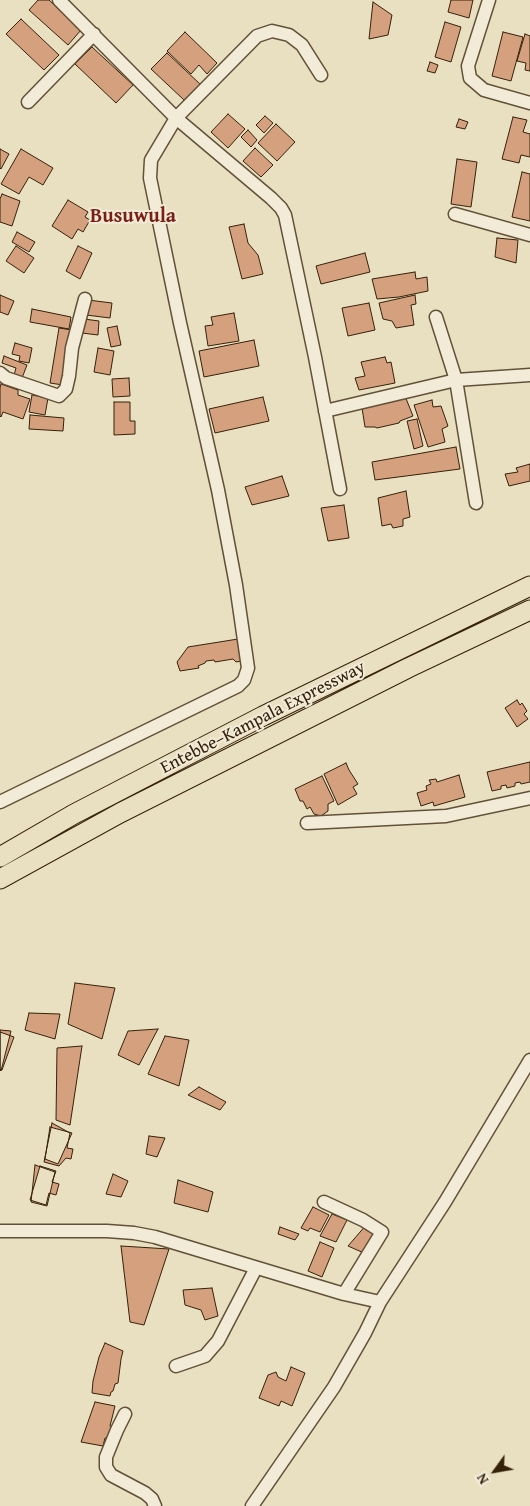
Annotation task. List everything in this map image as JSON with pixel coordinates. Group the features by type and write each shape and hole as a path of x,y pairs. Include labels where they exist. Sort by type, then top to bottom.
{"highway":[{"name":"Entebbe–Kampala Expressway","path":"0,857 74,814 263,716 530,586"},
{"name":"Entebbe–Kampala Expressway","path":"0,879 120,813 408,668 530,610"}],"street":[{"path":"59,0 176,118 281,208 285,215 340,489"},
{"path":"489,0 468,66 470,78 484,90 530,102"},
{"path":"0,802 238,686 244,680 248,668 236,585 218,490 180,323 150,178 151,160 176,118 257,36 272,31 289,35 302,45 321,76"},
{"path":"28,102 94,34"},
{"path":"455,214 530,235"},
{"path":"0,373 6,378 60,396 66,389 72,348 85,299"},
{"path":"436,317 456,380 476,502"},
{"path":"325,411 456,380 530,375"},
{"path":"307,823 446,816 530,798"},
{"path":"252,1506 334,1387 380,1302 445,1202 530,1060"},
{"path":"324,1202 363,1220 382,1232 344,1294"},
{"path":"0,1231 107,1231 134,1233 155,1237 344,1294 380,1302"},
{"path":"176,1366 205,1356 218,1341 256,1268"},
{"path":"125,1414 106,1457 106,1467 111,1475 145,1494 152,1500 155,1506"}],"building":[{"path":"38,0 49,0 81,30 68,45 29,10"},
{"path":"451,0 473,0 469,18 448,12"},
{"path":"373,2 392,15 388,35 369,39"},
{"path":"21,19 59,55 44,70 6,34"},
{"path":"445,22 461,27 451,62 435,57"},
{"path":"185,32 217,63 207,74 199,65 191,74 167,51"},
{"path":"503,32 523,37 511,81 492,76"},
{"path":"525,34 530,36 530,71 525,70 526,63 517,61"},
{"path":"92,47 133,85 116,103 75,64"},
{"path":"167,53 200,84 184,100 151,69"},
{"path":"430,62 438,65 435,73 427,71"},
{"path":"228,114 245,129 228,148 211,132"},
{"path":"265,116 273,123 264,133 256,125"},
{"path":"513,117 527,120 523,132 530,134 530,157 521,155 519,163 502,159"},
{"path":"459,119 468,122 465,129 456,127"},
{"path":"276,124 295,142 277,161 258,143"},
{"path":"248,130 257,140 251,147 241,137"},
{"path":"255,148 273,165 261,177 243,161"},
{"path":"0,149 9,154 1,169 0,168"},
{"path":"21,149 53,168 43,185 29,177 19,194 1,184"},
{"path":"457,159 477,162 471,207 451,204"},
{"path":"522,172 530,174 530,221 512,217"},
{"path":"2,194 20,201 12,226 0,222 0,199"},
{"path":"68,200 88,212 85,217 90,220 83,232 78,229 72,239 52,226"},
{"path":"244,224 248,243 258,255 263,274 242,279 229,227"},
{"path":"17,232 35,242 29,252 12,242"},
{"path":"497,238 518,240 516,263 495,257"},
{"path":"16,246 34,258 24,273 6,261"},
{"path":"78,246 92,253 80,279 66,271"},
{"path":"365,253 370,272 321,284 316,266"},
{"path":"415,272 416,279 427,277 428,291 377,299 372,279"},
{"path":"0,295 14,301 8,315 0,312"},
{"path":"415,295 416,304 411,305 414,325 396,328 392,321 383,319 379,303"},
{"path":"88,300 112,303 110,318 86,315"},
{"path":"369,303 375,330 348,336 342,308"},
{"path":"32,309 71,317 69,329 30,322"},
{"path":"234,313 239,341 208,346 205,326 213,325 211,317"},
{"path":"84,319 99,321 98,335 82,333"},
{"path":"117,326 121,345 111,347 107,328"},
{"path":"59,328 72,330 63,385 50,383"},
{"path":"254,340 259,366 204,377 199,351"},
{"path":"15,343 32,348 29,363 19,361 20,356 12,354"},
{"path":"98,348 114,351 110,375 94,372"},
{"path":"4,356 27,365 22,378 14,375 16,368 2,363"},
{"path":"385,357 387,363 391,362 395,383 359,390 355,378 365,376 361,362"},
{"path":"129,378 130,396 113,397 112,379"},
{"path":"1,384 18,390 18,395 30,399 23,419 3,412 0,416"},
{"path":"32,395 48,398 45,415 29,412"},
{"path":"405,396 413,416 399,423 377,428 365,427 362,408"},
{"path":"263,397 269,421 215,433 209,409"},
{"path":"432,400 433,407 441,406 448,426 442,429 445,442 428,447 414,405"},
{"path":"114,402 130,402 130,421 135,421 135,434 114,435"},
{"path":"30,415 64,418 63,431 29,429"},
{"path":"417,419 423,446 414,449 407,421"},
{"path":"456,447 460,469 375,480 372,462"},
{"path":"530,464 530,481 509,486 505,474 518,472 516,468"},
{"path":"282,476 289,496 252,505 245,487"},
{"path":"406,491 410,517 403,519 403,526 393,528 391,524 382,526 378,498"},
{"path":"344,505 349,538 328,541 321,508"},
{"path":"238,639 241,661 236,662 233,659 215,662 214,660 206,661 198,666 199,668 180,671 177,662 188,647"},
{"path":"517,700 520,705 522,703 527,711 524,714 528,719 517,727 505,708"},
{"path":"530,762 530,782 515,783 515,786 507,788 506,785 501,786 501,789 492,791 487,772"},
{"path":"346,763 358,784 353,787 357,794 338,805 324,774"},
{"path":"459,775 465,797 434,806 433,802 421,806 417,793 427,790 426,786 431,784 429,780 436,779 437,782"},
{"path":"322,776 334,801 328,804 328,811 321,816 314,814 310,807 307,809 303,801 300,801 295,789"},
{"path":"75,983 115,988 102,1039 68,1024"},
{"path":"29,1013 60,1014 55,1039 25,1030"},
{"path":"158,1029 139,1065 118,1055 128,1031"},
{"path":"0,1030 11,1031 1,1071 0,1070"},
{"path":"0,1032 14,1037 2,1070 0,1069"},
{"path":"165,1036 189,1040 179,1086 148,1074"},
{"path":"82,1046 70,1125 56,1120 57,1048"},
{"path":"199,1087 226,1102 220,1110 188,1095"},
{"path":"52,1123 70,1133 67,1148 73,1149 71,1159 66,1158 59,1166 44,1162"},
{"path":"50,1127 72,1133 58,1164 45,1159"},
{"path":"149,1136 165,1138 157,1157 146,1154"},
{"path":"35,1165 55,1172 47,1206 31,1202"},
{"path":"40,1166 56,1171 52,1182 59,1184 56,1195 49,1193 46,1205 30,1200"},
{"path":"113,1174 128,1181 121,1197 106,1194"},
{"path":"178,1180 213,1192 208,1212 174,1203"},
{"path":"313,1207 329,1215 320,1232 310,1228 308,1231 301,1228"},
{"path":"332,1214 347,1220 336,1242 320,1236"},
{"path":"367,1224 380,1233 364,1253 348,1246"},
{"path":"280,1227 299,1234 295,1240 278,1234"},
{"path":"320,1242 334,1248 322,1277 308,1271"},
{"path":"121,1246 169,1249 144,1325 130,1322"},
{"path":"212,1288 218,1316 205,1320 201,1310 185,1305 183,1290"},
{"path":"105,1343 123,1351 118,1383 115,1384 110,1396 92,1393 99,1357"},
{"path":"291,1367 305,1373 292,1406 281,1401 279,1406 259,1398 268,1375 276,1372 278,1377 286,1381"},
{"path":"95,1402 115,1406 110,1426 113,1431 111,1437 105,1438 103,1446 81,1442"}],"district":[{"name":"Busuwula","path":"133,217"}]}
